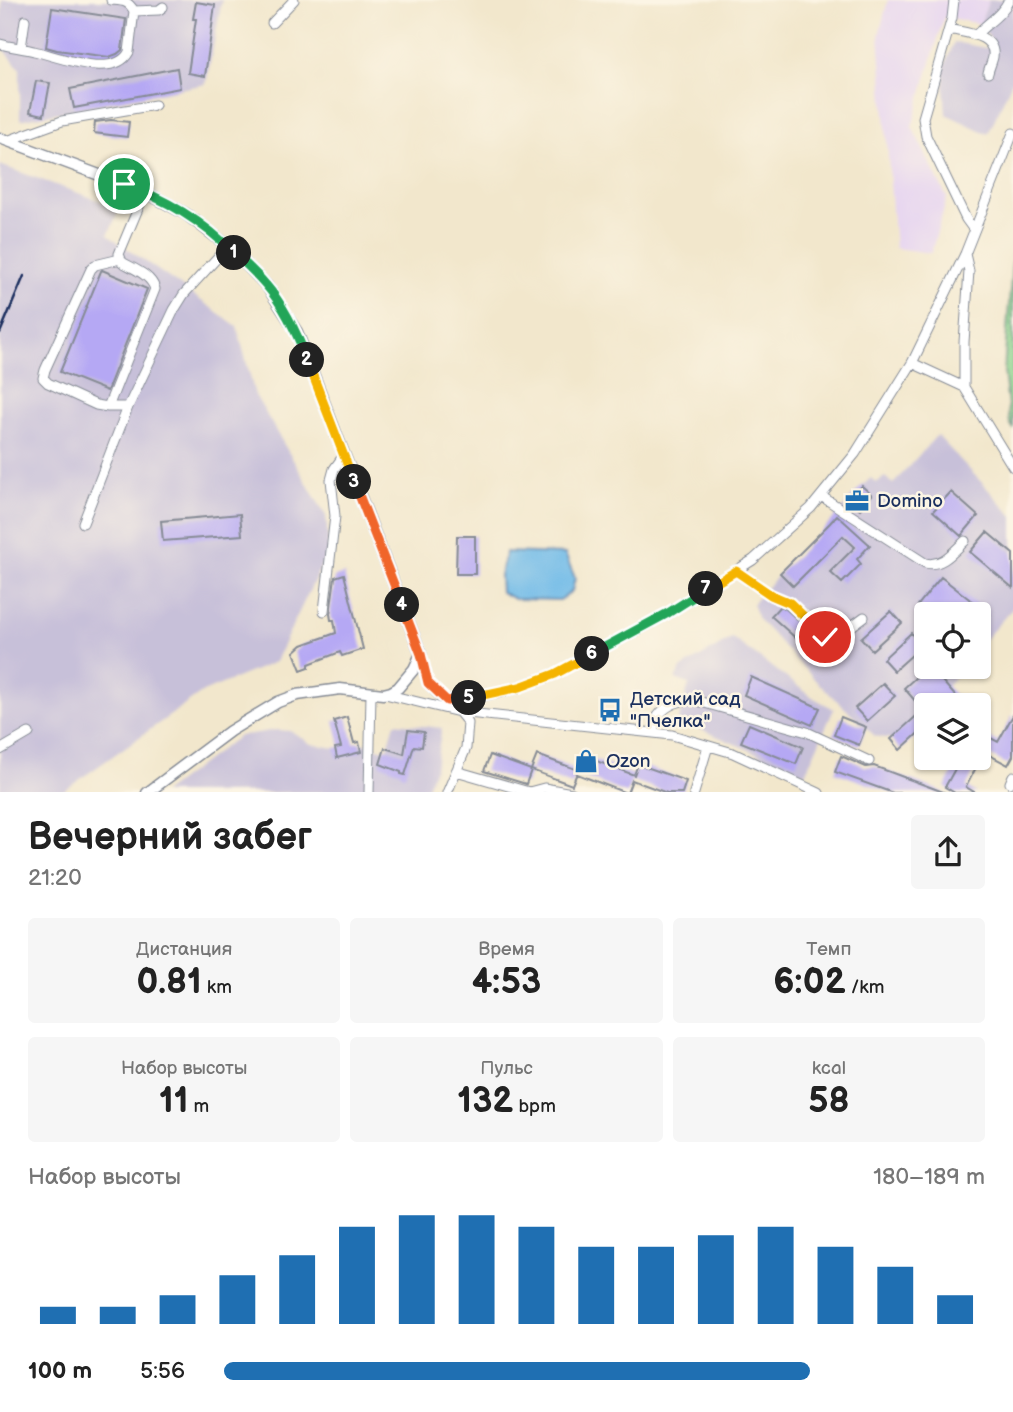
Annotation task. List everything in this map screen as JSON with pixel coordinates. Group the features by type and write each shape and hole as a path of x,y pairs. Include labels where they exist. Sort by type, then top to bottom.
{"main road":[{"path":"4,139 145,192 186,214 228,246 267,286 297,332 421,654 414,669 398,688 377,693 329,690 297,695 278,702 230,731 148,792"}],"street":[{"path":"0,44 82,64 104,65 123,60 129,51 134,10 127,1 111,0"},
{"path":"272,23 294,0"},
{"path":"954,0 952,18 923,118 923,127 966,219 974,230"},
{"path":"976,35 1005,9 1009,0"},
{"path":"134,10 159,10 163,6"},
{"path":"22,48 25,20"},
{"path":"949,29 985,38 994,55 988,74"},
{"path":"4,139 62,121 155,105"},
{"path":"447,701 520,687 555,674 668,613 736,571 764,552 811,508 855,454 912,363 965,254 1013,132"},
{"path":"107,407 155,289 148,278 120,259 145,192"},
{"path":"83,523 128,407 174,310 184,294 228,246"},
{"path":"965,254 969,271 964,387 1013,467"},
{"path":"120,259 95,265 90,269 43,378 48,383 96,405 128,407"},
{"path":"912,363 964,387"},
{"path":"324,611 335,516 331,480 334,469 344,455"},
{"path":"821,496 925,563 939,563 965,541"},
{"path":"736,571 771,595 790,603 829,640 841,636 864,617"},
{"path":"421,654 428,683 468,723 466,748 447,792"},
{"path":"369,792 377,693 459,712 672,735 733,753 817,792"},
{"path":"653,733 661,713 677,702 694,699 800,729 869,761"},
{"path":"0,750 29,733"},
{"path":"694,792 708,746"},
{"path":"456,771 529,792 544,788 566,792"}],"shaded area":[{"path":"2,0 222,0 206,84 20,120 20,69 0,44"},
{"path":"888,0 989,0 980,24 944,17 912,127 947,198 931,253 895,248 879,35"},
{"path":"989,0 1013,0 1013,79 988,134 946,114 943,70 954,42 986,48 993,43 980,24"},
{"path":"0,165 120,208 108,235 237,326 255,395 326,516 329,550 275,662 203,692 62,792 0,792"},
{"path":"937,435 1013,516 1013,608 991,633 991,602 914,602 914,679 953,679 941,693 914,693 914,718 891,739 875,736 819,684 758,619 752,604 871,478 876,483 885,477 893,484"},
{"path":"732,638 814,698 834,709 805,774 678,721 689,684 675,679 682,668"},
{"path":"395,723 442,728 435,768 425,792 164,792 239,736 276,730 291,731 311,744 335,748 359,742 387,751"}],"green space":[{"path":"1013,251 1013,428 1010,423 1004,371"}],"water":[{"path":"506,552 565,554 575,578 572,591 560,600 514,599 501,592 500,575"}],"building":[{"path":"196,2 215,5 205,76 188,73"},
{"path":"52,8 126,19 122,50 109,57 46,47"},
{"path":"177,68 180,88 74,108 70,89"},
{"path":"36,81 50,83 44,115 30,112"},
{"path":"95,122 129,122 127,137 94,133"},
{"path":"102,270 147,289 107,391 60,372"},
{"path":"862,486 872,495 860,509 849,500"},
{"path":"951,492 978,516 961,536 933,511"},
{"path":"240,514 242,535 163,541 161,521"},
{"path":"837,515 870,545 857,559 861,564 842,583 830,572 855,547 843,536 793,586 780,573"},
{"path":"987,532 1013,554 1013,588 970,552"},
{"path":"457,536 475,536 475,574 456,574"},
{"path":"344,574 363,649 342,656 340,652 301,670 294,652 302,645 336,633 330,614 335,577"},
{"path":"941,577 973,602 920,602"},
{"path":"780,606 809,630 799,641 771,616"},
{"path":"891,611 902,623 872,650 861,638"},
{"path":"911,633 914,637 914,653 894,671 883,659"},
{"path":"751,677 820,708 812,725 744,695"},
{"path":"914,679 940,679 953,693 914,693 914,700 904,688"},
{"path":"883,683 895,696 867,721 855,708"},
{"path":"1013,715 1013,756 1008,765 991,756 991,738 998,742"},
{"path":"347,717 354,743 359,742 361,752 337,758 335,748 341,747 334,721"},
{"path":"841,717 866,727 859,745 834,735"},
{"path":"914,718 914,737 900,750 891,739"},
{"path":"749,724 803,747 796,764 741,742"},
{"path":"408,730 424,732 422,747 414,746 405,775 380,764 385,748 404,754"},
{"path":"490,755 531,770 526,784 484,771"},
{"path":"537,755 578,770 583,756 634,775 638,764 686,781 682,792 664,792 632,780 627,792 623,792 577,773 572,785 531,770"},
{"path":"841,756 943,792 890,792 835,772"},
{"path":"954,770 975,770 966,787 974,792 953,792 945,787"}],"railway":[{"path":"0,333 24,276"}],"place":[{"name":"Domino","path":"857,501"},
{"name":"Детский сад \"Пчелка\"","path":"610,710"},
{"name":"Ozon","path":"586,761"}],"route":[{"path":"124,184 186,214 228,246 267,286 281,306 297,332 421,654 428,683 447,701 520,687 555,674 668,613 736,571 771,595 790,603 825,637"}]}
